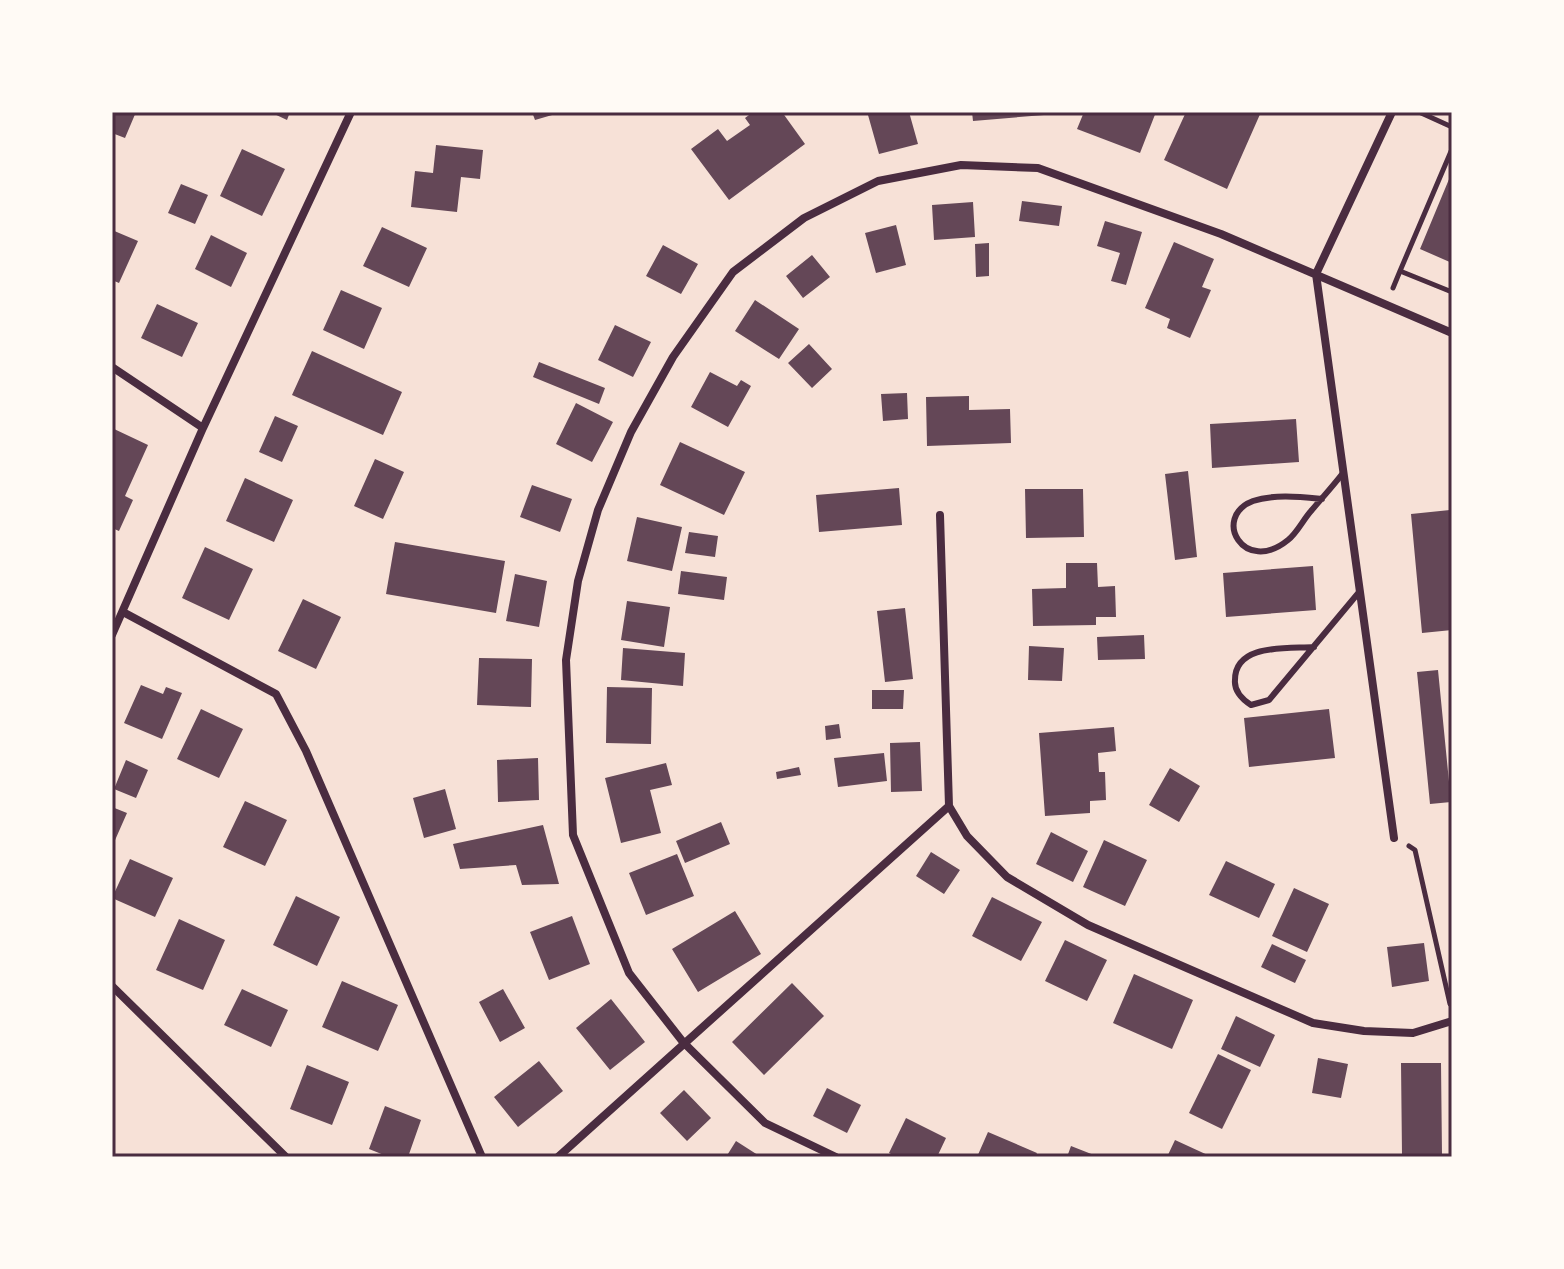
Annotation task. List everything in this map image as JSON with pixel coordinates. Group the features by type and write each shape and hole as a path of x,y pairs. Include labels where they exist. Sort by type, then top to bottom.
{"street":[{"path":"112,635 203,428 351,112"},
{"path":"1392,112 1316,274 1394,838"},
{"path":"836,1157 765,1123 683,1042 629,973 573,835 566,660 578,581 598,510 631,432 673,357 733,272 804,218 878,181 961,165 1038,168 1221,234 1452,333"},
{"path":"112,367 203,428"},
{"path":"940,515 949,806 967,836 1007,877 1088,925 1313,1023 1364,1031 1413,1033 1452,1021"},
{"path":"123,612 276,694 306,751 482,1157"},
{"path":"558,1157 949,806"},
{"path":"112,986 286,1157"}],"lane":[{"path":"1322,499 1256,500 1236,515 1235,535 1250,552 1260,553 1276,548 1289,540 1343,473"},
{"path":"1314,647 1268,650 1242,659 1235,671 1234,685 1251,705 1269,700 1314,647 1360,591"}],"path":[{"path":"1419,112 1452,127"},
{"path":"1385,304 1452,149"},
{"path":"1400,271 1452,292"},
{"path":"1394,838 1415,850 1452,1013"}],"building":[{"path":"112,112 136,112 125,138 112,133"},
{"path":"270,112 290,112 287,120"},
{"path":"532,112 559,112 559,113 535,120"},
{"path":"753,112 782,112 805,144 729,200 691,149 718,129 727,141 750,125 745,118"},
{"path":"909,112 918,144 879,154 868,115"},
{"path":"972,112 1044,112 1044,115 973,121"},
{"path":"1084,112 1156,112 1140,153 1077,129"},
{"path":"1186,112 1261,112 1227,189 1164,160"},
{"path":"436,145 483,150 480,179 461,177 457,212 411,207 415,171 433,173"},
{"path":"242,149 285,169 262,216 220,196"},
{"path":"1452,172 1452,263 1420,249"},
{"path":"181,184 208,195 195,224 168,213"},
{"path":"1022,201 1062,206 1059,226 1019,221"},
{"path":"973,202 975,237 934,240 932,205"},
{"path":"1105,221 1142,232 1126,285 1111,281 1120,253 1097,246"},
{"path":"896,225 906,265 876,273 865,233"},
{"path":"382,227 427,248 409,287 363,266"},
{"path":"112,230 138,241 119,283 112,280"},
{"path":"211,235 247,253 231,287 195,269"},
{"path":"1174,242 1214,259 1202,287 1211,290 1190,338 1167,328 1170,319 1145,308"},
{"path":"989,243 989,276 976,277 975,244"},
{"path":"663,245 698,264 681,294 646,276"},
{"path":"812,255 830,277 803,298 786,276"},
{"path":"341,290 382,308 364,349 323,330"},
{"path":"755,300 799,329 779,359 735,331"},
{"path":"157,304 198,323 182,357 141,338"},
{"path":"615,325 651,342 633,377 598,360"},
{"path":"809,344 832,369 812,388 788,363"},
{"path":"312,351 402,392 383,435 292,395"},
{"path":"539,362 605,388 599,404 533,377"},
{"path":"710,372 737,386 741,380 751,386 728,427 691,407"},
{"path":"907,393 908,419 883,421 881,394"},
{"path":"969,396 969,410 1010,409 1011,443 927,446 926,397"},
{"path":"576,403 613,422 592,462 556,444"},
{"path":"275,416 298,426 282,462 259,452"},
{"path":"1296,419 1299,462 1212,468 1210,424"},
{"path":"112,428 148,445 125,496 133,500 119,531 112,528"},
{"path":"680,442 745,472 724,515 660,485"},
{"path":"375,459 404,472 383,519 354,506"},
{"path":"1188,471 1197,557 1175,560 1165,474"},
{"path":"245,478 293,500 274,542 226,521"},
{"path":"532,485 572,499 560,532 520,517"},
{"path":"899,488 902,525 819,532 816,495"},
{"path":"1025,489 1083,489 1084,537 1026,538"},
{"path":"1450,510 1452,630 1422,633 1411,514"},
{"path":"637,517 682,527 672,571 627,561"},
{"path":"689,532 718,536 715,557 685,553"},
{"path":"395,542 505,561 496,613 386,594"},
{"path":"205,547 253,569 229,620 182,598"},
{"path":"1066,563 1097,563 1098,587 1115,586 1116,617 1096,617 1096,625 1033,626 1032,589 1066,588"},
{"path":"1313,566 1316,610 1226,617 1223,573"},
{"path":"681,571 727,577 724,600 678,594"},
{"path":"515,574 547,581 539,627 506,621"},
{"path":"303,599 341,617 316,669 278,651"},
{"path":"627,601 670,607 664,647 621,640"},
{"path":"905,608 913,679 885,682 877,611"},
{"path":"1144,635 1145,659 1098,660 1097,637"},
{"path":"1029,646 1064,648 1062,681 1028,680"},
{"path":"623,648 685,653 683,686 621,680"},
{"path":"479,658 532,659 531,707 477,705"},
{"path":"1438,670 1451,802 1430,804 1417,672"},
{"path":"141,685 163,694 166,687 182,693 162,739 124,723"},
{"path":"607,687 652,688 651,744 606,743"},
{"path":"872,690 904,690 903,709 872,709"},
{"path":"201,709 243,729 219,778 177,759"},
{"path":"1329,709 1335,758 1249,767 1244,718"},
{"path":"839,724 841,738 826,740 825,726"},
{"path":"1114,727 1116,751 1098,753 1099,772 1105,772 1106,800 1090,801 1090,813 1045,816 1039,733"},
{"path":"920,742 922,791 891,792 890,743"},
{"path":"884,753 887,781 838,787 834,758"},
{"path":"538,758 539,800 498,802 497,760"},
{"path":"126,760 148,770 136,798 114,789"},
{"path":"666,763 672,785 650,790 661,833 621,843 605,778"},
{"path":"799,767 801,775 777,779 776,772"},
{"path":"1170,768 1200,786 1179,822 1149,805"},
{"path":"445,789 456,829 424,838 413,798"},
{"path":"245,801 287,820 265,866 223,847"},
{"path":"112,807 127,813 112,847"},
{"path":"721,822 730,844 685,863 676,841"},
{"path":"543,825 559,884 522,885 516,865 460,869 453,844"},
{"path":"1051,832 1088,851 1073,882 1036,864"},
{"path":"1104,840 1147,860 1125,906 1083,887"},
{"path":"931,852 960,870 944,894 916,876"},
{"path":"677,854 694,896 646,915 629,873"},
{"path":"130,859 173,878 155,917 112,898"},
{"path":"1226,861 1275,884 1259,918 1209,895"},
{"path":"1294,888 1329,904 1307,952 1272,936"},
{"path":"296,896 340,917 317,966 273,945"},
{"path":"992,897 1042,922 1021,961 972,936"},
{"path":"735,911 761,954 698,992 672,949"},
{"path":"572,916 590,964 549,980 530,932"},
{"path":"179,919 225,940 203,990 156,970"},
{"path":"1065,940 1107,960 1087,1001 1045,981"},
{"path":"1424,943 1429,981 1392,987 1387,947"},
{"path":"1272,944 1306,960 1295,983 1261,967"},
{"path":"1134,974 1193,1000 1172,1049 1113,1023"},
{"path":"342,981 398,1005 378,1051 322,1027"},
{"path":"792,983 824,1016 764,1075 732,1042"},
{"path":"242,989 288,1010 271,1047 224,1025"},
{"path":"503,989 525,1028 500,1042 479,1002"},
{"path":"611,999 645,1042 610,1070 576,1028"},
{"path":"1236,1016 1275,1035 1260,1067 1221,1049"},
{"path":"1218,1054 1251,1070 1222,1129 1189,1113"},
{"path":"1318,1058 1348,1064 1341,1098 1312,1093"},
{"path":"539,1061 563,1091 518,1127 494,1097"},
{"path":"1401,1063 1441,1063 1442,1155 1402,1155"},
{"path":"307,1065 349,1082 332,1125 290,1109"},
{"path":"827,1088 861,1105 847,1133 813,1116"},
{"path":"684,1090 711,1118 687,1141 660,1113"},
{"path":"385,1106 421,1120 408,1157 389,1157 369,1149"},
{"path":"906,1118 946,1138 937,1157 897,1157 889,1153"},
{"path":"988,1132 1037,1153 1035,1157 977,1157"},
{"path":"1175,1140 1212,1157 1167,1157"},
{"path":"736,1141 761,1157 726,1157"},
{"path":"1071,1146 1099,1157 1067,1157"}]}
